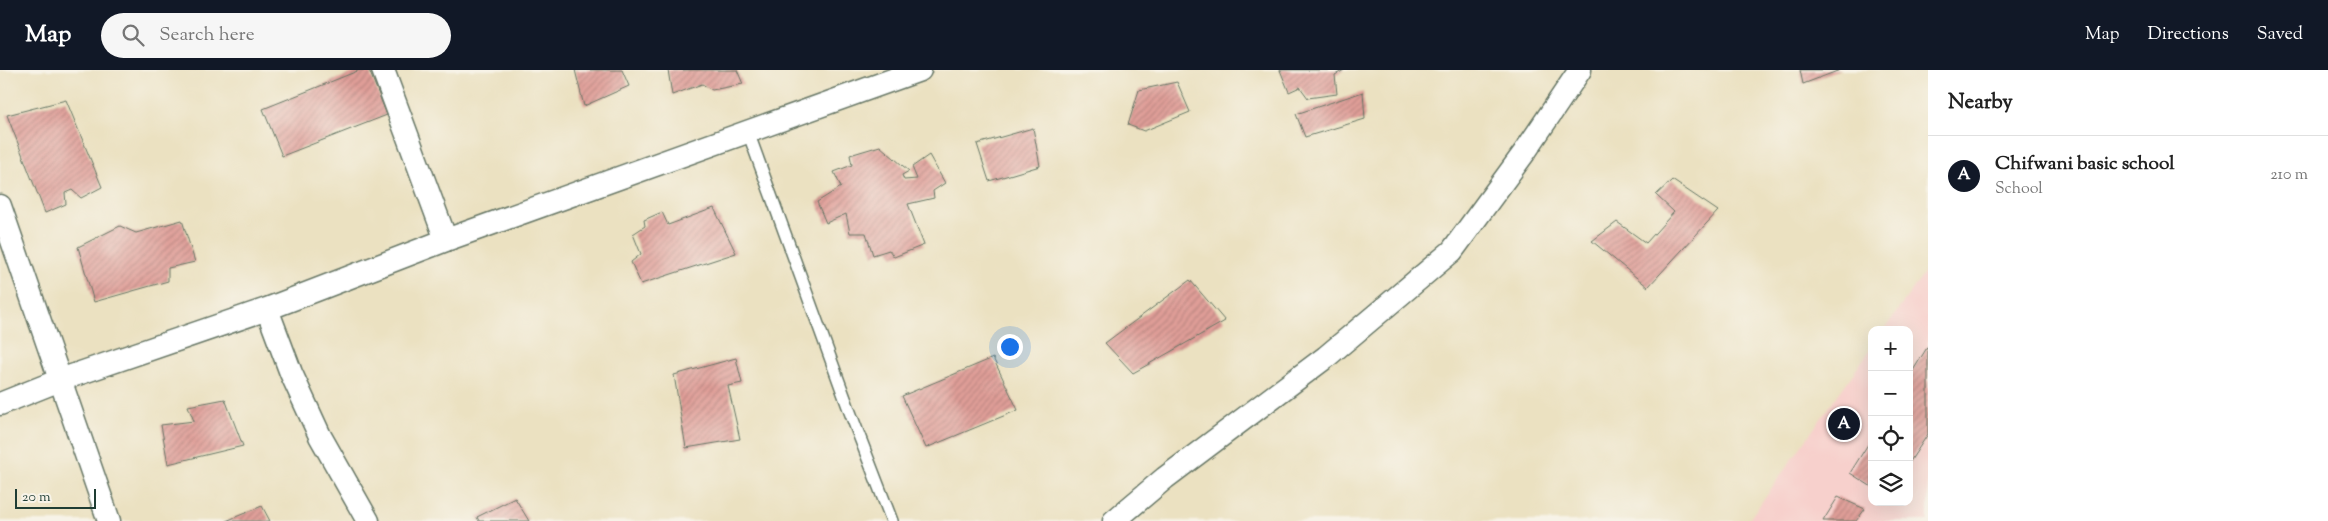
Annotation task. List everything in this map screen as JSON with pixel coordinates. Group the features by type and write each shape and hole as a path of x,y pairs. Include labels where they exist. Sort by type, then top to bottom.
{"street":[{"path":"383,70 446,240"},
{"path":"0,404 60,380 267,309 446,240 920,70"},
{"path":"1114,521 1165,478 1326,357 1452,251 1524,153 1580,70"},
{"path":"0,206 109,521"},
{"path":"267,309 291,373 320,436 368,521"}],"lane":[{"path":"748,132 850,412 892,521"}],"shaded area":[{"path":"1928,267 1928,521 1748,521 1868,353 1868,506 1913,506 1913,326 1887,326"}],"building":[{"path":"360,70 369,70 387,115 282,156 263,109"},
{"path":"575,70 622,70 629,86 584,106"},
{"path":"668,70 737,70 743,84 712,90 702,84 672,95"},
{"path":"1280,70 1344,70 1335,75 1337,94 1308,98 1300,87 1289,92"},
{"path":"1800,70 1840,70 1803,84"},
{"path":"1177,82 1190,112 1144,131 1128,125 1139,90"},
{"path":"1363,92 1365,119 1305,137 1296,114"},
{"path":"66,100 102,187 81,198 72,190 65,193 66,204 45,213 7,115"},
{"path":"1033,128 1040,166 989,181 977,144"},
{"path":"880,146 909,171 902,175 904,180 917,179 912,167 929,155 945,183 933,191 934,198 908,204 924,245 894,257 889,250 873,255 866,233 850,233 846,214 826,223 817,202 841,187 834,172 852,165 850,155"},
{"path":"1672,180 1718,211 1648,287 1592,241 1617,222 1646,243 1674,212 1656,195"},
{"path":"714,208 736,253 641,284 631,262 641,254 633,234 645,226 644,220 662,212 668,225"},
{"path":"182,220 195,262 168,268 168,281 94,302 78,247 120,226 136,233"},
{"path":"1190,280 1225,321 1133,373 1105,343"},
{"path":"1928,346 1928,434 1913,457 1913,371"},
{"path":"736,358 742,383 728,386 740,439 686,448 674,375"},
{"path":"993,358 1018,410 926,448 902,396"},
{"path":"225,399 243,446 168,464 161,425 194,421 188,406"},
{"path":"1868,444 1868,484 1850,473"},
{"path":"1838,497 1865,509 1856,521 1823,521"},
{"path":"515,498 529,521 479,521 477,517"},
{"path":"262,506 270,521 226,521"}],"place":[{"name":"Chifwani basic school","path":"1844,424"}]}
